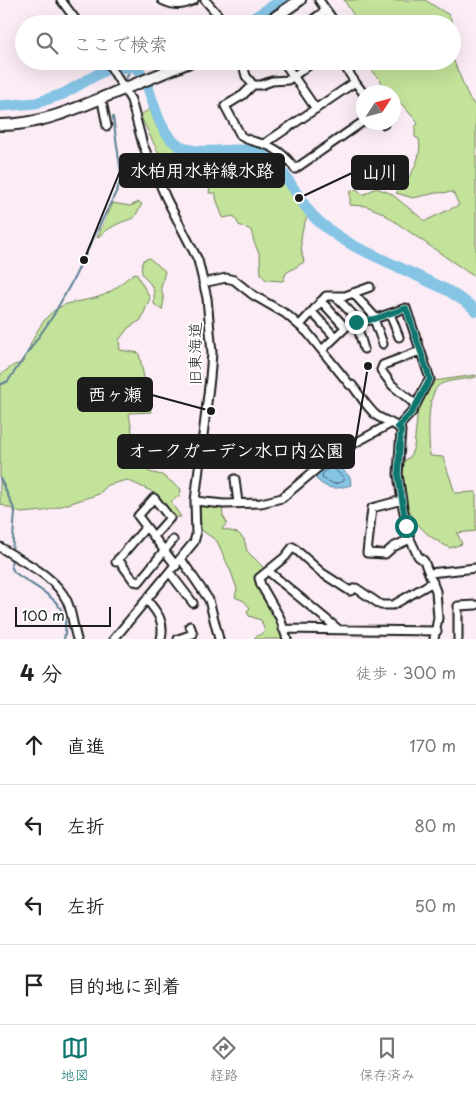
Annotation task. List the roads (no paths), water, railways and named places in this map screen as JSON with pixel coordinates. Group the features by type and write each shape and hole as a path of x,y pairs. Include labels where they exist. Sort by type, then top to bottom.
{"highway":[{"path":"278,15 300,0"},
{"path":"0,125 12,125 44,119 70,111 171,70"}],"street":[{"path":"61,0 73,15"},
{"path":"162,0 173,5 188,3 194,0"},
{"path":"205,0 218,15"},
{"path":"319,0 330,15"},
{"path":"319,15 326,10"},
{"name":"旧東海道","path":"113,70 131,100 143,146 166,198 198,260 209,314 212,353 194,501 196,535 192,546 114,639"},
{"path":"244,70 246,76 253,85"},
{"path":"290,70 316,109"},
{"path":"302,70 288,80 253,85 243,95 224,106 241,136 277,150 288,158 295,169 356,127"},
{"path":"347,70 357,85"},
{"path":"264,144 355,82"},
{"path":"103,106 107,126"},
{"path":"203,283 226,278 234,280 253,295 286,314 300,325 370,409 401,430 398,474 406,526 410,540 418,556 424,561 433,582 437,602 437,631 434,639"},
{"path":"300,325 326,296 345,296 370,287"},
{"path":"353,293 375,319 383,344"},
{"path":"335,296 358,322 364,349"},
{"path":"321,301 345,327"},
{"path":"322,350 348,324 375,319 406,308 430,379 412,412 398,427"},
{"path":"312,312 335,337"},
{"path":"390,314 399,337"},
{"path":"416,405 392,385 381,370 383,365 420,351"},
{"path":"194,501 238,504 262,503 282,498 333,455 390,424"},
{"path":"235,479 238,504"},
{"path":"154,536 170,518 154,498 138,516 176,566"},
{"path":"402,500 372,508 367,553 385,554 393,547 410,540"},
{"path":"146,527 117,561 134,581 139,582 173,540"},
{"path":"0,547 45,575 64,595 77,639"},
{"path":"287,639 280,618 259,578 293,547 322,573 350,591 356,588 381,605 393,606 433,582"},
{"path":"181,559 209,600 218,639"},
{"path":"430,573 476,568"},
{"path":"268,571 338,629"},
{"path":"170,573 193,603"},
{"path":"148,600 160,616 163,628 161,639"},
{"path":"458,639 458,606 476,605"},
{"path":"178,639 193,634 190,626"},
{"path":"283,629 437,631"}],"water":[{"path":"334,461 350,477 351,485 332,488 325,486 316,479 322,468"}],"waterway":[{"path":"258,15 282,0"},
{"path":"0,106 36,103 63,94 105,70"},
{"path":"126,79 130,70"},
{"path":"138,70 145,81 165,131 181,147 203,151 249,151 269,159 284,174 307,209 333,233 354,246 447,290 476,311"},
{"path":"0,385 8,381 53,316 74,278 118,188 121,174 113,117"},
{"path":"0,478 15,511 12,553"},
{"path":"12,557 11,566 14,572 43,591 59,606 64,615 64,639"}],"place":[{"name":"山川","path":"299,198"},
{"name":"水柏用水幹線水路","path":"84,260"},
{"name":"オークガーデン水口内公園","path":"368,366"},
{"name":"西ヶ瀬","path":"211,411"}]}
